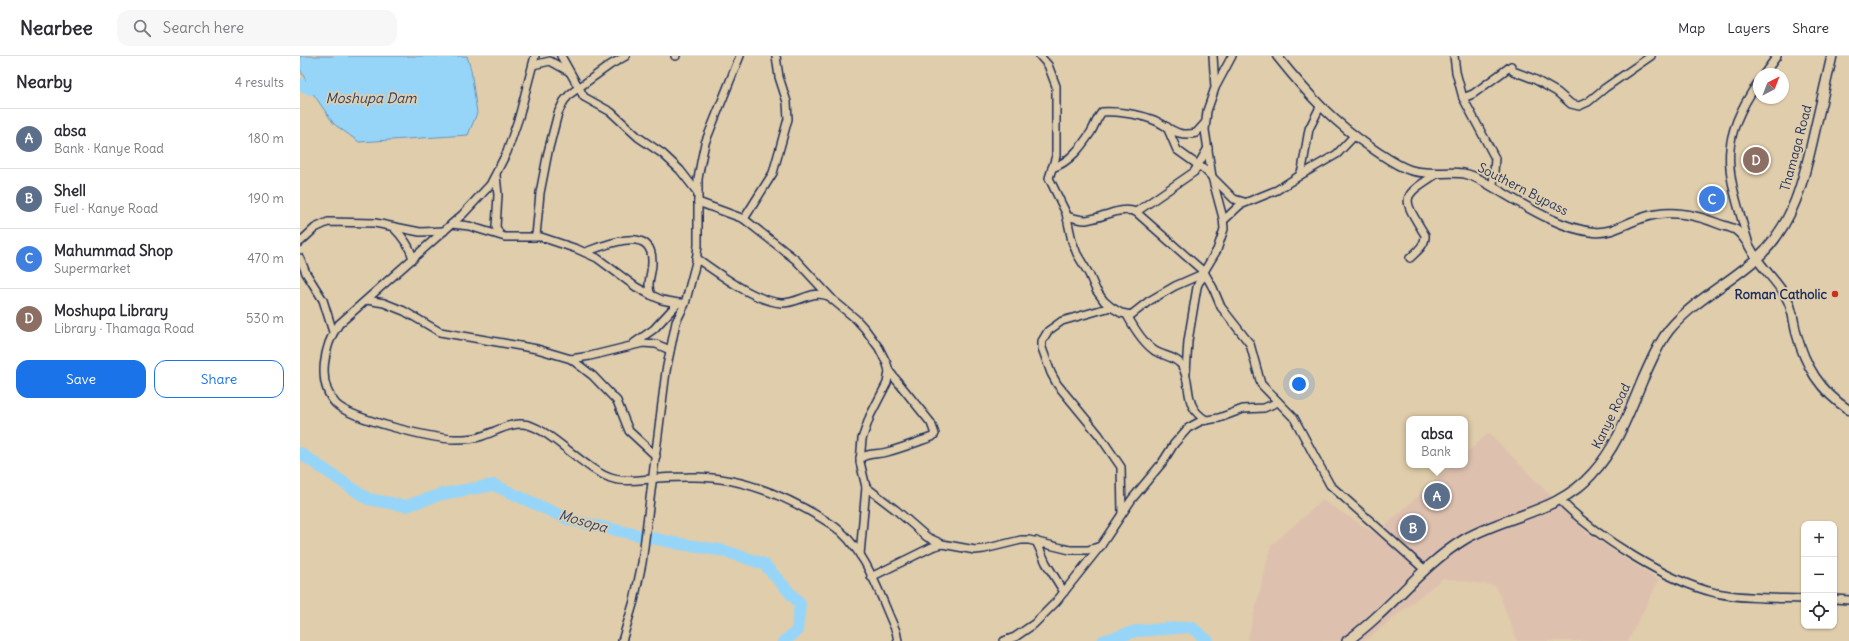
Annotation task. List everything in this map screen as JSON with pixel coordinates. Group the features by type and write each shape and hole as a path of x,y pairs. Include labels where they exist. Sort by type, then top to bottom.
{"main road":[{"name":"Thamaga Road","path":"1757,259 1774,240 1785,224 1796,199 1808,166 1832,56"},
{"name":"Kanye Road","path":"1347,641 1425,570 1466,539 1542,509 1580,486 1604,460 1618,436 1656,350 1668,332 1690,307 1757,259"}],"street":[{"path":"535,56 510,145 490,185 452,224 339,324 333,332 324,360 325,376 328,390 332,398 337,405 346,411 378,422 433,437 455,439 477,438 507,427 523,424 538,429 584,463 605,476 614,479 628,481 653,478 718,478 781,496 832,524 848,538 860,555 871,577 896,631 898,641"},
{"path":"561,56 584,97 611,112 638,137 663,154 680,170 698,193"},
{"path":"536,236 540,194 558,113 564,101 610,65 626,56"},
{"path":"744,219 773,173 788,119 787,102 779,77 776,56"},
{"path":"1040,56 1048,65 1056,86 1056,156 1049,178 1067,216 1072,241 1077,254 1089,274 1096,290 1104,301 1111,307 1127,315 1136,330 1154,350 1179,362 1182,366 1192,405 1200,416 1206,420"},
{"path":"1214,56 1215,88"},
{"path":"1052,168 1060,166 1070,158 1091,132 1102,112 1141,116 1151,119 1181,134 1192,134 1199,131 1205,123 1215,88 1232,56"},
{"name":"Southern Bypass","path":"1277,56 1320,107 1354,136 1399,166 1419,172 1468,174 1564,224 1584,231 1603,232 1624,226 1642,218 1673,212 1692,215 1735,230 1748,241 1757,259 1786,298 1792,312 1802,353 1810,371 1826,390 1849,410"},
{"path":"1454,56 1456,72 1463,98 1495,158 1492,186"},
{"path":"1463,98 1473,94 1511,66 1513,71 1534,79 1557,92 1570,104 1579,106 1588,102 1605,88 1651,56"},
{"path":"1768,68 1777,56"},
{"path":"622,641 634,601 642,563 666,371 670,350 676,322 696,258 699,227 698,179 705,143 737,58"},
{"path":"532,65 550,61 570,72"},
{"path":"1748,241 1734,196 1729,160 1736,122 1741,110 1753,91"},
{"path":"1299,176 1302,170 1309,129 1320,107"},
{"path":"1185,376 1188,341 1197,287 1217,250 1224,229 1224,220 1212,177 1205,123"},
{"path":"1167,128 1177,150 1199,165 1234,199 1244,202"},
{"path":"1224,220 1234,209 1244,202 1277,190 1338,154 1354,136"},
{"path":"1136,212 1192,174 1199,165 1208,148"},
{"path":"1410,258 1426,239 1410,210 1407,202 1408,196 1417,186 1438,173"},
{"path":"496,175 498,195 496,228 500,235"},
{"path":"698,202 744,219 796,260 830,297 865,329 879,348 889,370 928,418 935,434 932,437 884,453 871,453 860,458"},
{"path":"1067,216 1086,220 1114,212 1136,212 1204,274 1213,288 1221,307 1250,344 1262,384 1294,418 1319,467 1334,489 1425,570"},
{"path":"300,242 315,228 328,222 375,223 420,232 444,231"},
{"path":"452,224 463,224 511,237 536,236 546,238 585,252 597,258 651,296 662,300 682,303"},
{"path":"392,226 405,240 411,251 413,259"},
{"path":"585,252 621,240 634,239 643,242 652,254 652,264 648,283 651,296"},
{"path":"300,258 306,273 323,300 333,332"},
{"path":"696,258 752,294 774,302 791,302 817,293 830,297"},
{"path":"1127,315 1134,314 1149,301 1175,286 1204,274"},
{"path":"367,300 384,303 404,311 440,332 537,349 571,359 593,376 617,401 629,431 656,456"},
{"path":"631,345 654,329 682,303"},
{"path":"1111,307 1062,321 1048,331 1042,341 1042,348 1051,374 1057,384 1099,435 1121,467 1122,513"},
{"path":"571,359 643,343 656,344 670,350"},
{"path":"860,555 866,487 860,458 862,439 870,416 887,383 889,370"},
{"path":"1004,641 1015,636 1040,619 1064,592 1101,546 1132,499 1162,463 1181,435 1195,424 1206,420 1225,416 1243,409 1264,408 1278,402"},
{"path":"866,487 896,510 927,537 942,544 975,550 1021,540 1036,541 1074,551 1088,550 1101,546"},
{"path":"1559,499 1574,515 1590,528 1669,576 1688,584 1728,595 1801,599"},
{"path":"1036,541 1046,563 1064,592"},
{"path":"871,577 932,547 942,544"},
{"path":"1837,599 1849,600"}],"shaded area":[{"path":"1489,433 1588,534 1659,580 1628,641 1517,641 1496,586 1443,578 1365,641 1249,641 1248,638 1271,546 1322,500 1376,534 1450,468 1468,468 1468,451"}],"water":[{"name":"Moshupa Dam","path":"300,56 467,56 471,70 477,113 468,135 359,142 334,124 310,89 300,69"}],"waterway":[{"path":"300,84 310,89 342,56"},
{"name":"Mosopa","path":"300,453 368,499 406,506 442,494 494,485 570,520 675,543 725,551 764,564 800,604 797,631 784,641"},
{"name":"Mosopa","path":"1103,641 1136,631 1191,627 1208,641"}],"place":[{"name":"Moshupa Library","path":"1756,160"},
{"name":"Mahummad Shop","path":"1712,199"},
{"name":"Roman Catholic","path":"1835,294"},
{"name":"absa","path":"1437,496"},
{"name":"Shell","path":"1413,528"}]}
